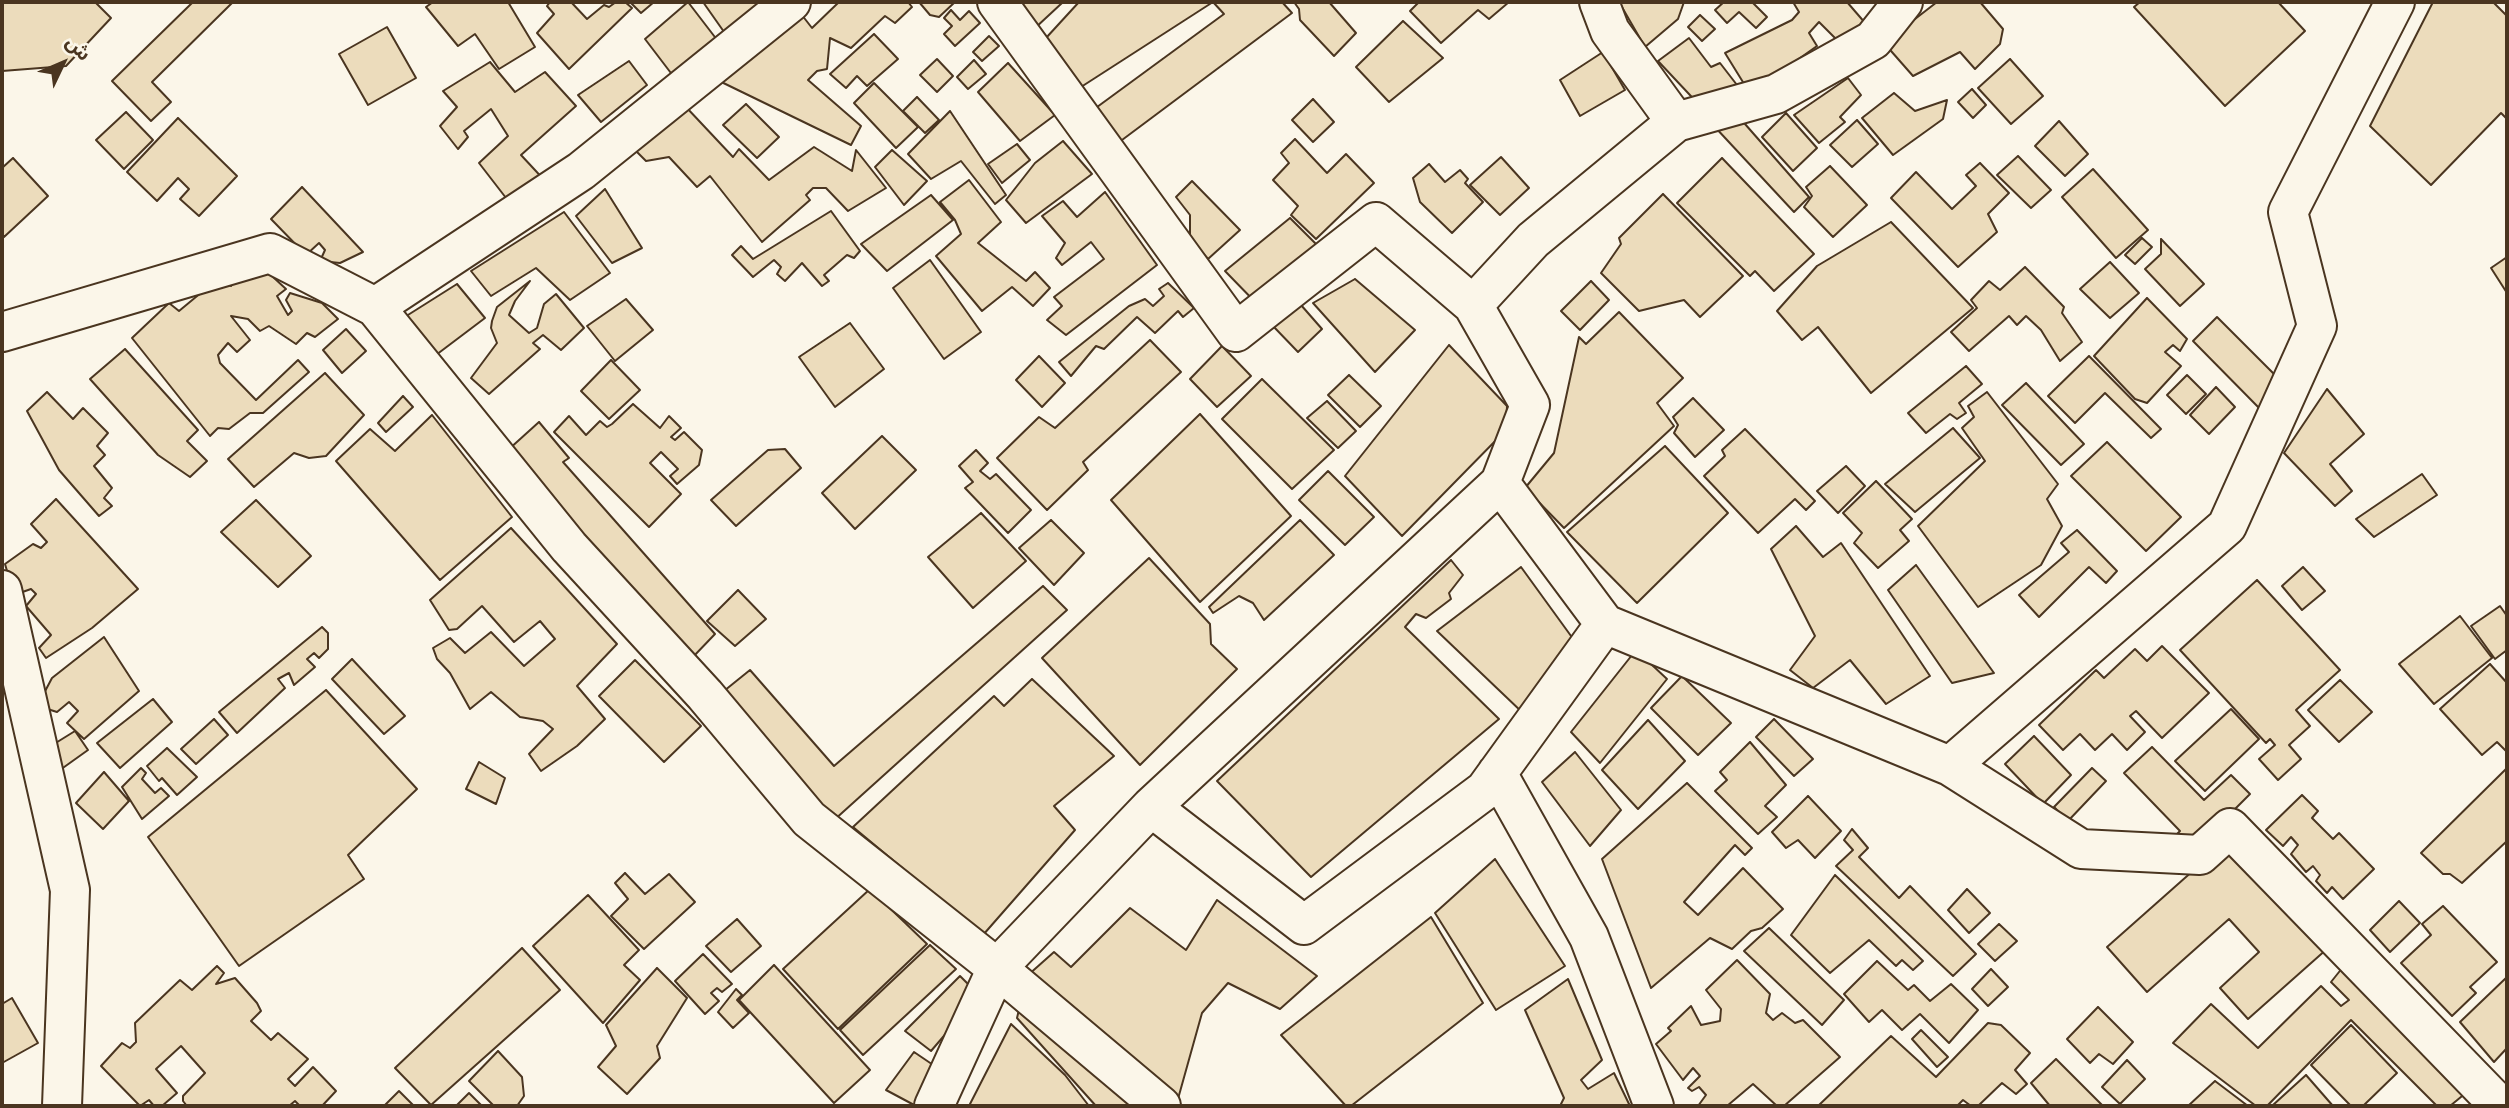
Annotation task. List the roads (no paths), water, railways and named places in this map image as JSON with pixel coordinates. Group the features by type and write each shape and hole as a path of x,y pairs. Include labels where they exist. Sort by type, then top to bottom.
{"street":[{"path":"375,307 581,171 791,2"},
{"path":"934,1106 997,968 1151,807 1500,484 1530,405 1473,304 1376,222 1236,332 997,2"},
{"path":"1599,2 1610,31 1676,122"},
{"path":"1473,304 1533,240 1676,122 1776,94 1873,40 1903,2"},
{"path":"1950,766 2227,526 2317,326 2288,212 2395,2"},
{"path":"2,332 270,253 375,307 569,547 705,695 809,819 997,968 1161,1106"},
{"path":"1500,484 1605,624 1950,766 2081,849 2200,855 2230,828 2500,1106"},
{"path":"2,590 70,890 62,1106"},
{"path":"1151,807 1304,925 1485,790 1605,624"},
{"path":"1497,773 1589,937 1654,1106"}]}
